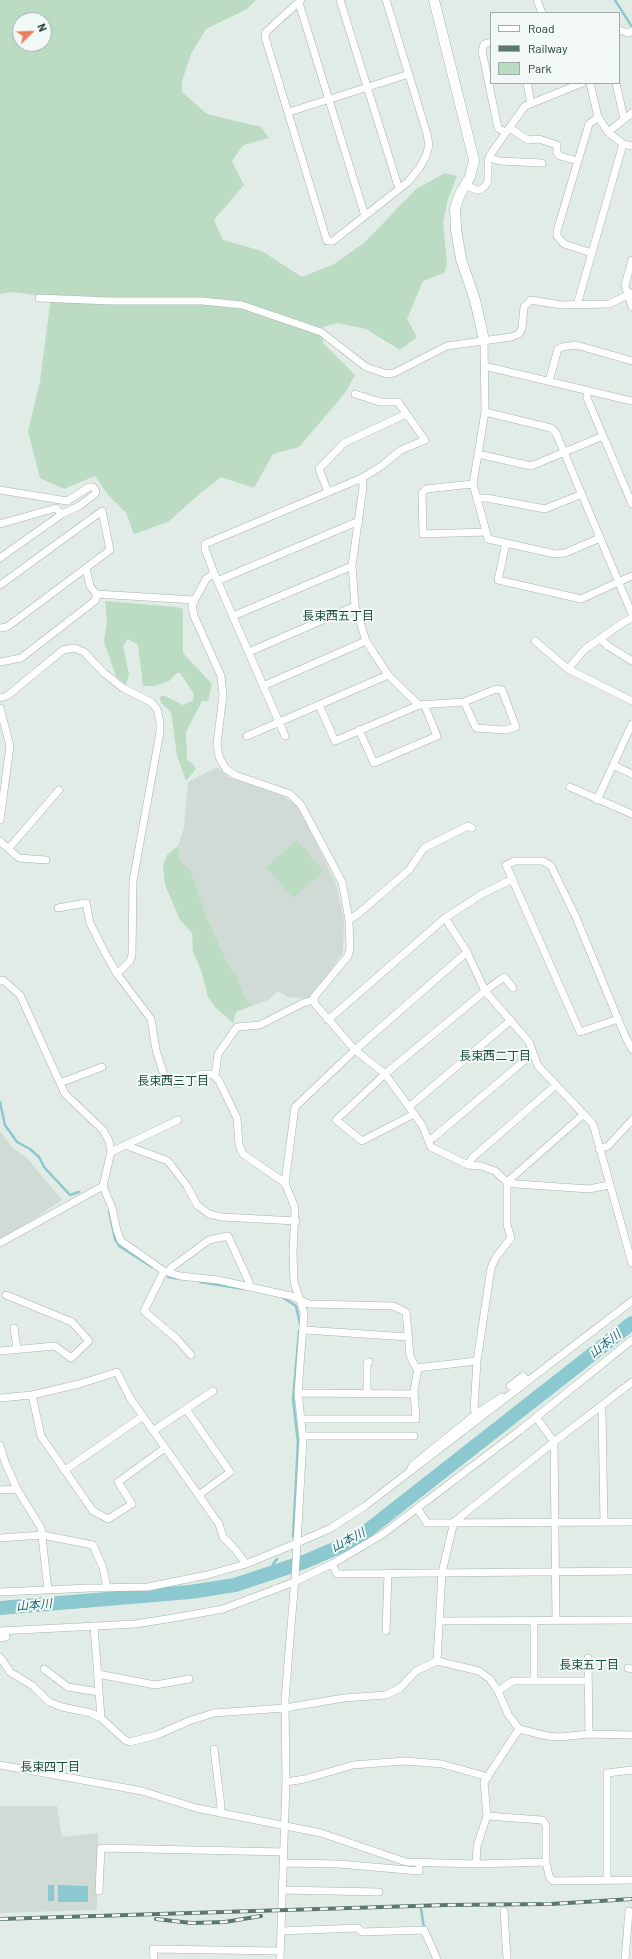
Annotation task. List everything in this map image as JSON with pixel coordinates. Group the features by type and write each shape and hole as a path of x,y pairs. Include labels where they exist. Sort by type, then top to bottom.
{"street":[{"path":"340,0 399,189"},
{"path":"365,216 328,99 300,2 266,32 265,37 327,241 333,241 365,216 408,182 420,168 426,156 429,145 428,134 386,0"},
{"path":"434,0 474,160 470,177 460,194 456,208 456,229 462,259 475,300 484,340 485,412 473,484 488,539 555,554 565,554 600,538"},
{"path":"537,0 542,12"},
{"path":"620,30 628,33 632,31"},
{"path":"490,42 484,44 482,51 498,128 528,140 539,139 558,145 557,153 560,156 578,161"},
{"path":"288,112 409,74"},
{"path":"527,84 531,104"},
{"path":"466,185 476,190 480,190 485,186 488,181 490,158 525,106 580,84"},
{"path":"590,84 598,117 608,132 623,144 632,146"},
{"path":"616,84 624,119"},
{"path":"608,132 632,112"},
{"path":"592,252 564,244 557,236 589,124 598,117"},
{"path":"577,305 623,144"},
{"path":"490,158 500,161 542,163"},
{"path":"632,260 625,285 630,295 632,308"},
{"path":"39,298 110,301 202,301 242,304 321,332 366,367 387,374 394,373 447,346 511,337 519,334 522,328 524,307 531,300 577,305 609,304 630,295"},
{"path":"549,381 558,349 562,346 576,345 632,360"},
{"path":"484,366 632,401"},
{"path":"587,390 587,398 632,504"},
{"path":"285,736 214,573 205,549 206,544 362,478 380,467 401,450 425,440 398,402 380,402 355,394"},
{"path":"485,412 550,428 556,433 632,614"},
{"path":"328,492 319,469 344,443 406,414"},
{"path":"478,454 531,466 603,436"},
{"path":"359,730 374,763 437,736 421,704 388,675 366,641 355,606 352,566 363,487 362,478"},
{"path":"473,484 426,489 422,493 423,534 486,532"},
{"path":"0,490 3,489 28,496 67,501 89,487 93,487 95,494 79,506 62,514 0,558"},
{"path":"476,498 487,498 545,510 582,494"},
{"path":"0,524 56,508 62,514"},
{"path":"0,585 102,511 110,550 7,626 0,628"},
{"path":"218,581 359,521"},
{"path":"506,543 498,580 581,599 632,576"},
{"path":"233,616 352,566"},
{"path":"0,662 21,658 96,600 96,594 90,586 86,568"},
{"path":"214,573 206,579 192,605 194,616 221,676 223,695 217,744 219,757 226,769 235,775 290,794 301,805 342,882 349,920 350,949 348,956 313,1000 303,1003 260,1025 237,1027 218,1054 215,1076"},
{"path":"96,594 195,600"},
{"path":"249,652 355,606"},
{"path":"568,669 585,649 632,618"},
{"path":"600,638 608,646 632,661"},
{"path":"263,686 366,641"},
{"path":"536,641 568,669 632,701"},
{"path":"0,698 7,696 63,650 74,648 84,652 104,673 123,688 151,702 157,709 160,722 160,732 133,881 132,955 130,961 118,974"},
{"path":"247,736 388,675"},
{"path":"319,705 335,741 421,704 464,702 496,689 502,690 516,728 505,730 476,728 464,702"},
{"path":"0,708 10,746 0,820"},
{"path":"597,800 613,765 629,739 632,724"},
{"path":"613,765 632,774"},
{"path":"570,787 632,814"},
{"path":"9,848 59,790"},
{"path":"349,920 409,870 424,848 468,826 472,828"},
{"path":"0,841 19,858 46,860"},
{"path":"618,1018 580,1032 506,865 515,861 543,861 551,866 575,915 632,1048"},
{"path":"328,1020 445,918 482,894 513,879"},
{"path":"58,908 86,903 90,923 118,974 151,1019 156,1050 165,1078 170,1083 180,1084 191,1077 201,1074 210,1074 215,1076 238,1118 239,1144 243,1154 285,1183"},
{"path":"445,918 466,952 485,991 529,1042 532,1054 538,1066 593,1124 632,1263"},
{"path":"280,1959 286,1782 285,1708 295,1580 303,1436 298,1393 304,1330 304,1313 294,1282 293,1253 296,1221 295,1208 285,1183 295,1107 355,1050 466,952"},
{"path":"414,1114 362,1142 336,1120 385,1074 485,991 504,977 513,988"},
{"path":"0,981 3,980 20,995 65,1094 103,1130 109,1141 111,1152 103,1186 112,1208 117,1231 121,1241 166,1271 180,1276 218,1280 291,1296 309,1304 393,1306 406,1312 410,1356 416,1368 418,1368"},
{"path":"313,1000 328,1020 355,1050 385,1074 422,1125 431,1147 468,1165 481,1166 495,1171 507,1182 589,1189 609,1184"},
{"path":"409,1107 511,1020"},
{"path":"428,1140 433,1138 532,1054"},
{"path":"60,1083 102,1067"},
{"path":"468,1165 472,1158 556,1085"},
{"path":"476,1414 474,1409 476,1361 491,1268 496,1257 511,1238 507,1225 507,1182 584,1114"},
{"path":"111,1152 178,1120"},
{"path":"599,1149 608,1146 632,1120"},
{"path":"125,1145 168,1161 187,1186 197,1205 209,1214 222,1217 296,1221"},
{"path":"0,1243 103,1186"},
{"path":"191,1354 177,1339 144,1312 166,1271 209,1240 228,1236 249,1282 249,1287"},
{"path":"0,1351 54,1346 71,1358 90,1341 72,1322 6,1294"},
{"path":"0,1592 148,1588 207,1575 246,1564 297,1546 331,1528 365,1506 409,1474 514,1388 632,1301"},
{"path":"14,1328 17,1349"},
{"path":"304,1330 409,1337"},
{"path":"0,1638 6,1638 3,1631 135,1624 223,1609 332,1564 383,1534 536,1417 632,1340"},
{"path":"418,1368 476,1361"},
{"path":"367,1393 367,1363 369,1362"},
{"path":"301,1419 414,1419 414,1394 418,1368"},
{"path":"0,1398 32,1395 101,1378 117,1372 130,1398 219,1524 223,1537 235,1549 246,1564"},
{"path":"409,1474 413,1465 476,1414 515,1388 523,1376 524,1377"},
{"path":"437,1661 442,1572 454,1522 632,1382"},
{"path":"154,1431 213,1391"},
{"path":"298,1393 414,1394"},
{"path":"32,1395 40,1436 93,1511 108,1519 132,1504 118,1482 165,1448"},
{"path":"600,1407 602,1411 604,1522"},
{"path":"186,1409 230,1472 199,1495"},
{"path":"65,1470 143,1416"},
{"path":"536,1417 554,1442 556,1621"},
{"path":"303,1436 414,1436"},
{"path":"0,1445 5,1462 17,1489 41,1528 48,1590"},
{"path":"0,1490 17,1489"},
{"path":"417,1508 427,1523 632,1522"},
{"path":"0,1538 42,1535 93,1545 103,1568 107,1588"},
{"path":"332,1564 337,1574 632,1571"},
{"path":"386,1631 388,1573"},
{"path":"439,1622 632,1620"},
{"path":"534,1621 534,1681"},
{"path":"94,1626 101,1718"},
{"path":"0,1658 10,1672 33,1686 49,1702 62,1707 91,1713 101,1718 125,1740 130,1742 157,1735 189,1721 214,1713 285,1708 344,1698 386,1695 400,1688 416,1671 437,1661 479,1672 490,1679 498,1691 508,1714 519,1729 547,1736 560,1737 589,1734 632,1735"},
{"path":"588,1658 589,1734"},
{"path":"44,1669 68,1687 99,1692"},
{"path":"98,1674 155,1685 188,1679"},
{"path":"498,1691 513,1681 588,1681"},
{"path":"476,1864 477,1846 487,1816 484,1782 519,1729"},
{"path":"214,1750 221,1806 220,1813"},
{"path":"286,1782 305,1780 353,1765 405,1761 442,1764 488,1777"},
{"path":"0,1765 142,1791 196,1808 321,1833 406,1862 476,1864 546,1862"},
{"path":"607,1880 607,1773 632,1770"},
{"path":"487,1816 542,1820 546,1825 546,1862 549,1876 553,1881 632,1880"},
{"path":"99,1891 101,1848 284,1852"},
{"path":"284,1863 339,1864 419,1871 419,1862"},
{"path":"283,1890 379,1892"},
{"path":"504,1911 507,1959"},
{"path":"625,1959 629,1911"},
{"path":"281,1931 358,1928 362,1932 424,1930 437,1959"},
{"path":"154,1959 153,1950 280,1950"}],"shaded area":[{"path":"217,767 228,777 283,796 296,805 336,883 344,920 343,953 309,999 287,997 278,991 268,1000 254,1005 250,1003 244,996 237,976 229,966 207,918 191,871 180,861 178,846 184,828 188,782"},
{"path":"0,1131 13,1148 27,1158 62,1200 25,1225 0,1239"},
{"path":"0,1806 57,1806 62,1837 98,1833 97,1910 0,1913"}],"green space":[{"path":"0,0 256,0 247,9 206,29 191,54 182,81 182,92 207,114 261,127 269,138 243,145 232,161 244,185 214,220 223,240 262,251 302,277 334,264 364,243 416,189 445,173 457,176 448,199 443,223 447,264 444,273 423,281 407,319 417,337 400,350 366,329 337,323 323,327 323,343 355,375 345,393 299,447 273,454 254,488 221,477 168,522 134,534 126,513 109,496 95,476 64,489 40,478 28,431 40,381 51,297 12,292 0,294"},
{"path":"105,601 176,607 183,609 183,653 212,684 208,701 202,701 186,732 187,760 192,763 196,769 186,781 177,756 171,712 161,703 160,697 163,695 183,705 193,701 194,694 180,673 177,673 169,681 154,686 143,686 138,645 128,639 123,646 129,674 126,685 116,676 104,642 107,620"},
{"path":"297,840 323,872 293,898 266,867"},
{"path":"178,846 180,861 191,871 207,918 229,966 237,976 244,996 254,1005 236,1012 233,1023 215,1007 208,997 202,973 193,951 192,933 180,920 165,885 163,865 167,855"}],"water":[{"path":"48,1885 54,1885 54,1901 48,1901"},
{"path":"58,1885 88,1886 88,1902 58,1902"}],"waterway":[{"name":"山本川","path":"615,0 632,27"},
{"path":"0,1102 5,1125 17,1142 30,1149 39,1157 44,1167 70,1195 79,1192"},
{"path":"109,1211 115,1239 119,1246 152,1267"},
{"path":"168,1277 181,1279"},
{"path":"200,1282 244,1289"},
{"path":"282,1297 296,1306 300,1324"},
{"name":"山本川","path":"0,1608 190,1592 235,1585 304,1562 348,1543 363,1534 632,1323"},
{"path":"293,1537 298,1442 293,1399 299,1331"},
{"path":"272,1572 273,1564 277,1559"},
{"path":"421,1909 424,1928"}],"railway":[{"path":"0,1919 446,1905 551,1904 632,1899"},
{"path":"156,1919 192,1923 225,1922 261,1916"}],"district":[{"name":"長束西五丁目","path":"338,616"},
{"name":"長束西二丁目","path":"495,1056"},
{"name":"長束西三丁目","path":"173,1081"},
{"name":"長束五丁目","path":"589,1665"},
{"name":"長束四丁目","path":"50,1767"}]}
